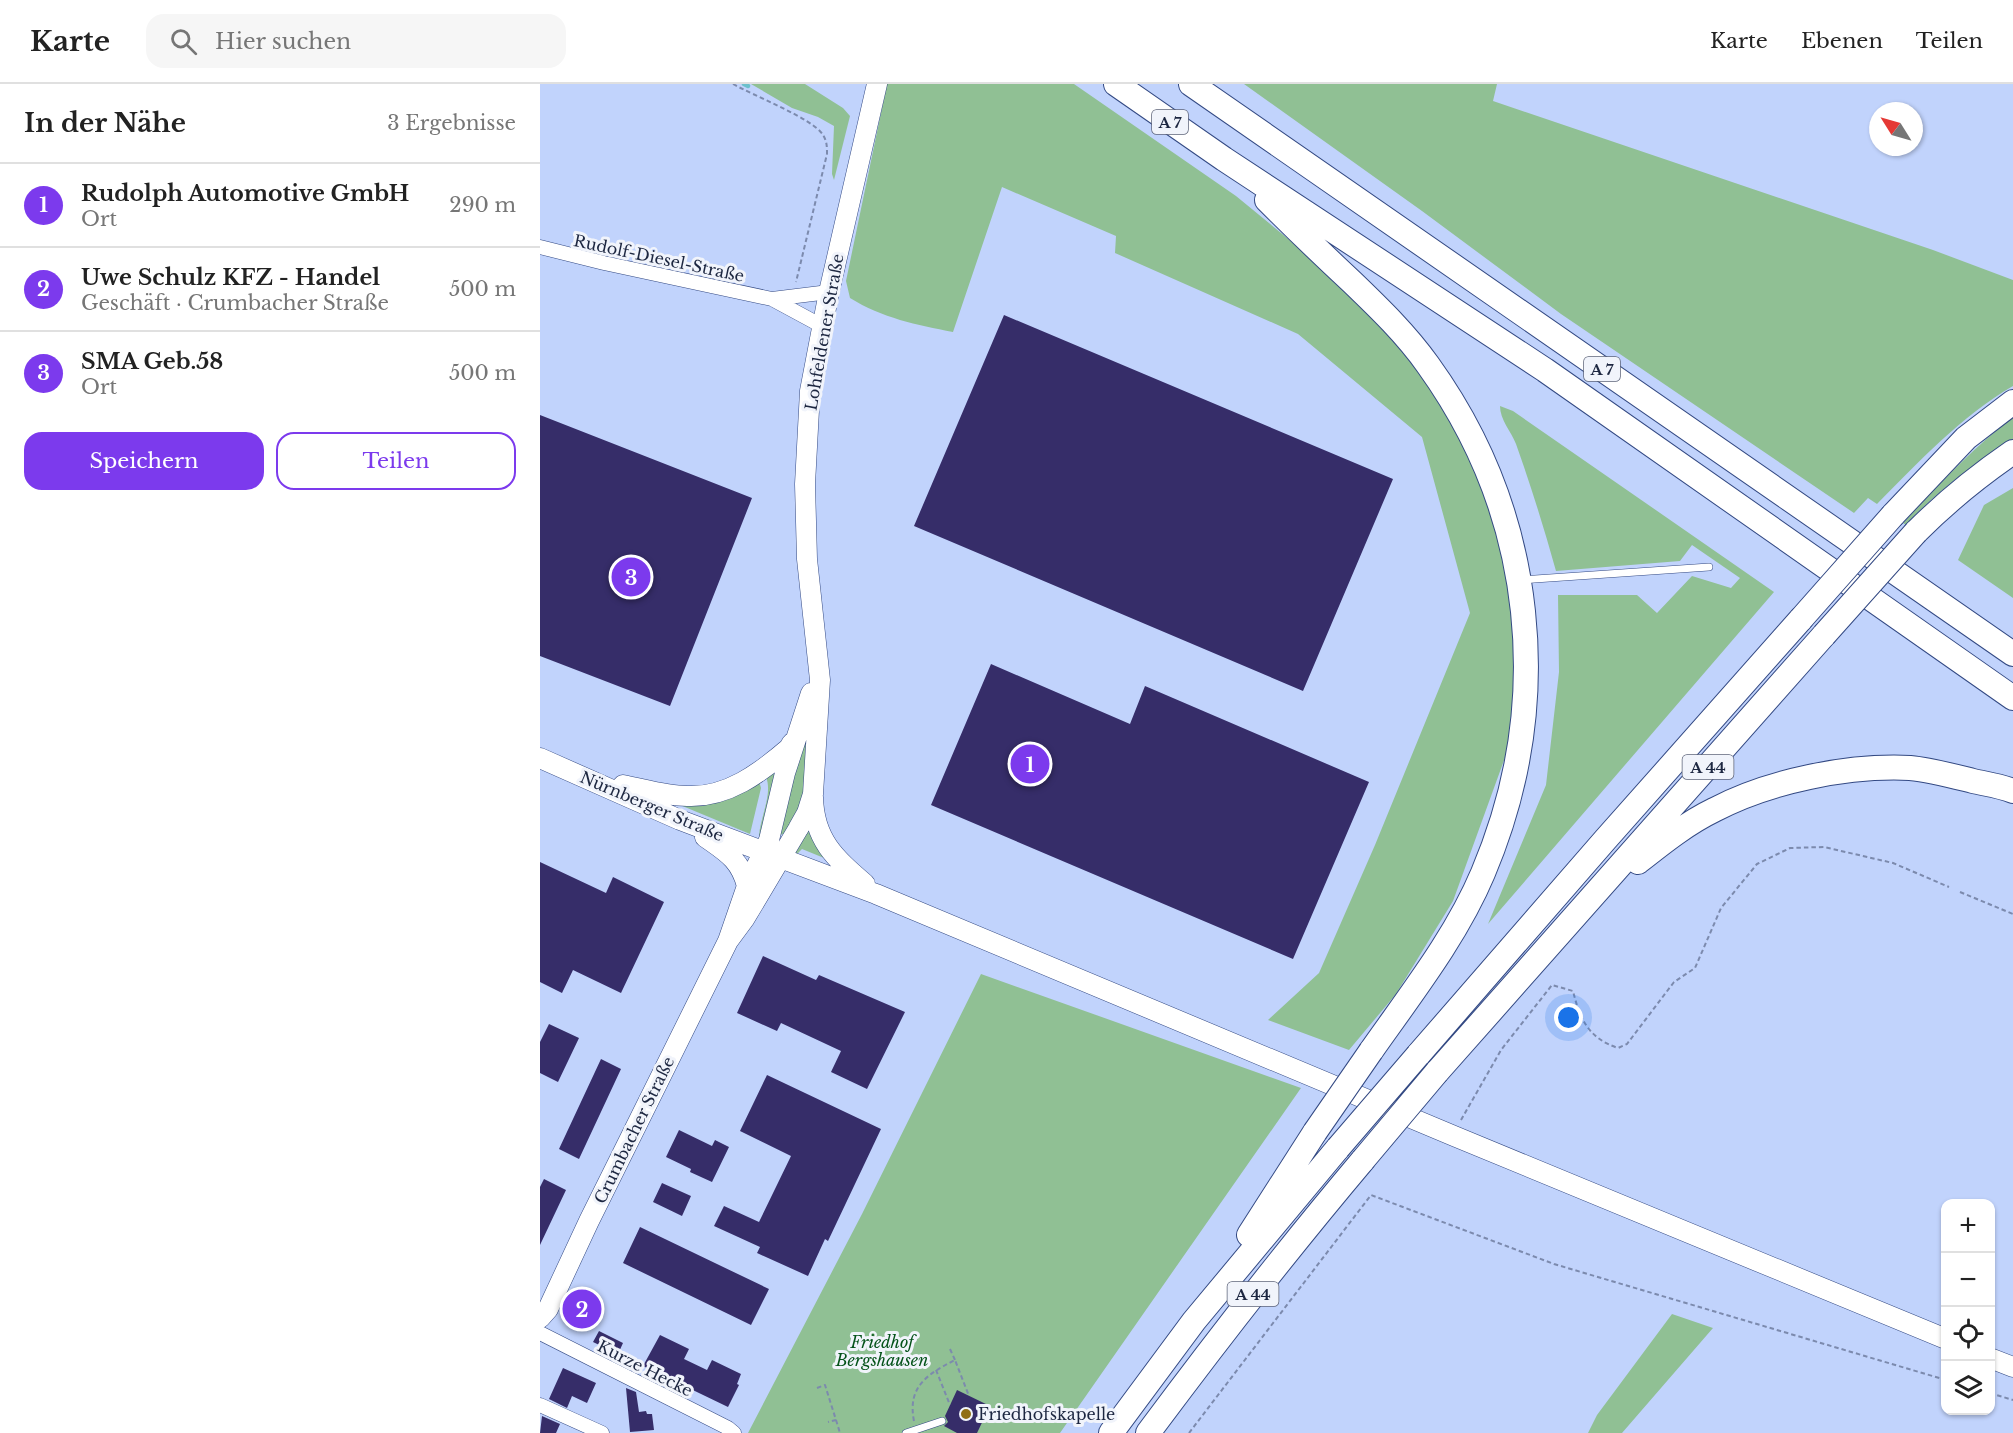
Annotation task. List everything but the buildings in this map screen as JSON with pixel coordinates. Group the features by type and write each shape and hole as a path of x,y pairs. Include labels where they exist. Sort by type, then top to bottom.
{"highway":[{"name":"A 7","path":"1116,84 1224,159 1545,370 2013,698"},
{"name":"A 7","path":"1191,84 2013,654"},
{"path":"1194,1321 1315,1131 1461,918 1500,829 1514,782 1526,694 1526,636 1511,539 1497,492 1478,447 1455,404 1428,363 1397,326 1224,159"},
{"path":"1111,1433 1194,1321 1338,1148 1605,840 1893,515 1966,438 2013,402"},
{"name":"A 44","path":"1148,1433 1219,1337 1437,1072 1916,532 1963,488 2013,452"},
{"path":"1592,899 1660,845 1713,810 1766,789 1815,777 1863,770 1911,768 2013,791"}],"main road":[{"name":"Lohfeldener Straße","path":"772,854 807,813 813,794 820,680 807,559 805,484 810,391 829,292 877,84"},
{"name":"Lohfeldener Straße","path":"772,854 785,773 810,701 816,655"},
{"path":"585,777 667,794 707,795 733,787 759,773 789,748 798,733"},
{"name":"Nürnberger Straße","path":"540,758 680,820 876,894 1454,1137 1941,1337"},
{"path":"813,794 815,820 821,838 831,852 876,894"},
{"path":"680,820 733,858 741,867 747,886"},
{"name":"Crumbacher Straße","path":"540,1318 548,1309 607,1178 728,941 747,886 772,854"},
{"name":"Crumbacher Straße","path":"728,941 745,918 772,854"},
{"path":"1995,1360 2013,1367"}],"street":[{"name":"Rudolf-Diesel-Straße","path":"540,247 604,264 772,299 822,326"},
{"name":"Rudolf-Diesel-Straße","path":"772,299 829,292"},
{"name":"Kurze Hecke","path":"540,1333 734,1433"},
{"path":"540,1405 602,1433"}],"lane":[{"path":"1519,581 1709,567"},
{"path":"906,1433 942,1421"}],"path":[{"path":"733,84 804,121 821,132 826,141 827,153 801,258 794,297"},
{"path":"1454,1137 1501,1050 1552,985 1573,991 1578,1013 1592,1034 1617,1048 1628,1044 1674,982 1695,968 1721,908 1757,864 1790,848 1824,847 1893,863 1949,887"},
{"path":"1960,892 2013,914"},
{"path":"1189,1433 1371,1195 1554,1264 1941,1378"},
{"path":"950,1349 969,1395"},
{"path":"916,1430 913,1401 923,1381 930,1373 955,1360"},
{"path":"936,1370 950,1405"},
{"path":"817,1388 825,1385 840,1433"},
{"path":"1995,1395 2013,1400"},
{"path":"828,1422 836,1420"}],"green space":[{"path":"751,84 805,84 843,108 850,116 834,180 832,174 834,126 818,117 792,108"},
{"path":"887,84 1074,84 1236,196 1364,301 1436,387 1472,448 1511,556 1518,651 1507,752 1453,901 1396,994 1349,1050 1268,1020 1319,973 1375,845 1470,613 1422,437 1298,334 1115,253 1116,236 1002,187 953,332 887,316 850,298 846,281"},
{"path":"1244,84 1497,84 1493,101 1933,250 2013,280 2013,386 1958,425 1877,504 1868,498 1854,513 1561,314"},
{"path":"1500,406 1513,411 1774,592 1488,924 1546,785 1559,672 1558,595 1637,595 1657,613 1692,576 1731,588 1740,578 1692,545 1680,561 1556,571 1527,476"},
{"path":"2013,417 2013,439 1956,479 1906,525 1903,523 1942,481"},
{"path":"2013,488 2013,598 1958,560 1984,505"},
{"path":"808,730 803,805 785,833 778,836 796,764"},
{"path":"777,770 762,835 759,836 768,791 766,777"},
{"path":"759,781 761,788 750,834 680,805"},
{"path":"809,828 824,858 802,849 797,854 792,851"},
{"name":"Friedhof Bergshausen","path":"981,974 1301,1088 1060,1433 748,1433 862,1214"},
{"path":"1672,1314 1713,1328 1622,1433 1588,1433 1597,1415"}],"waterway":[{"path":"744,84 748,86"}],"place":[{"name":"SMA Geb.58","path":"631,577"},
{"name":"Rudolph Automotive GmbH","path":"1030,764"},
{"name":"Uwe Schulz KFZ - Handel","path":"582,1309"},
{"name":"Friedhofskapelle","path":"966,1414"}]}
